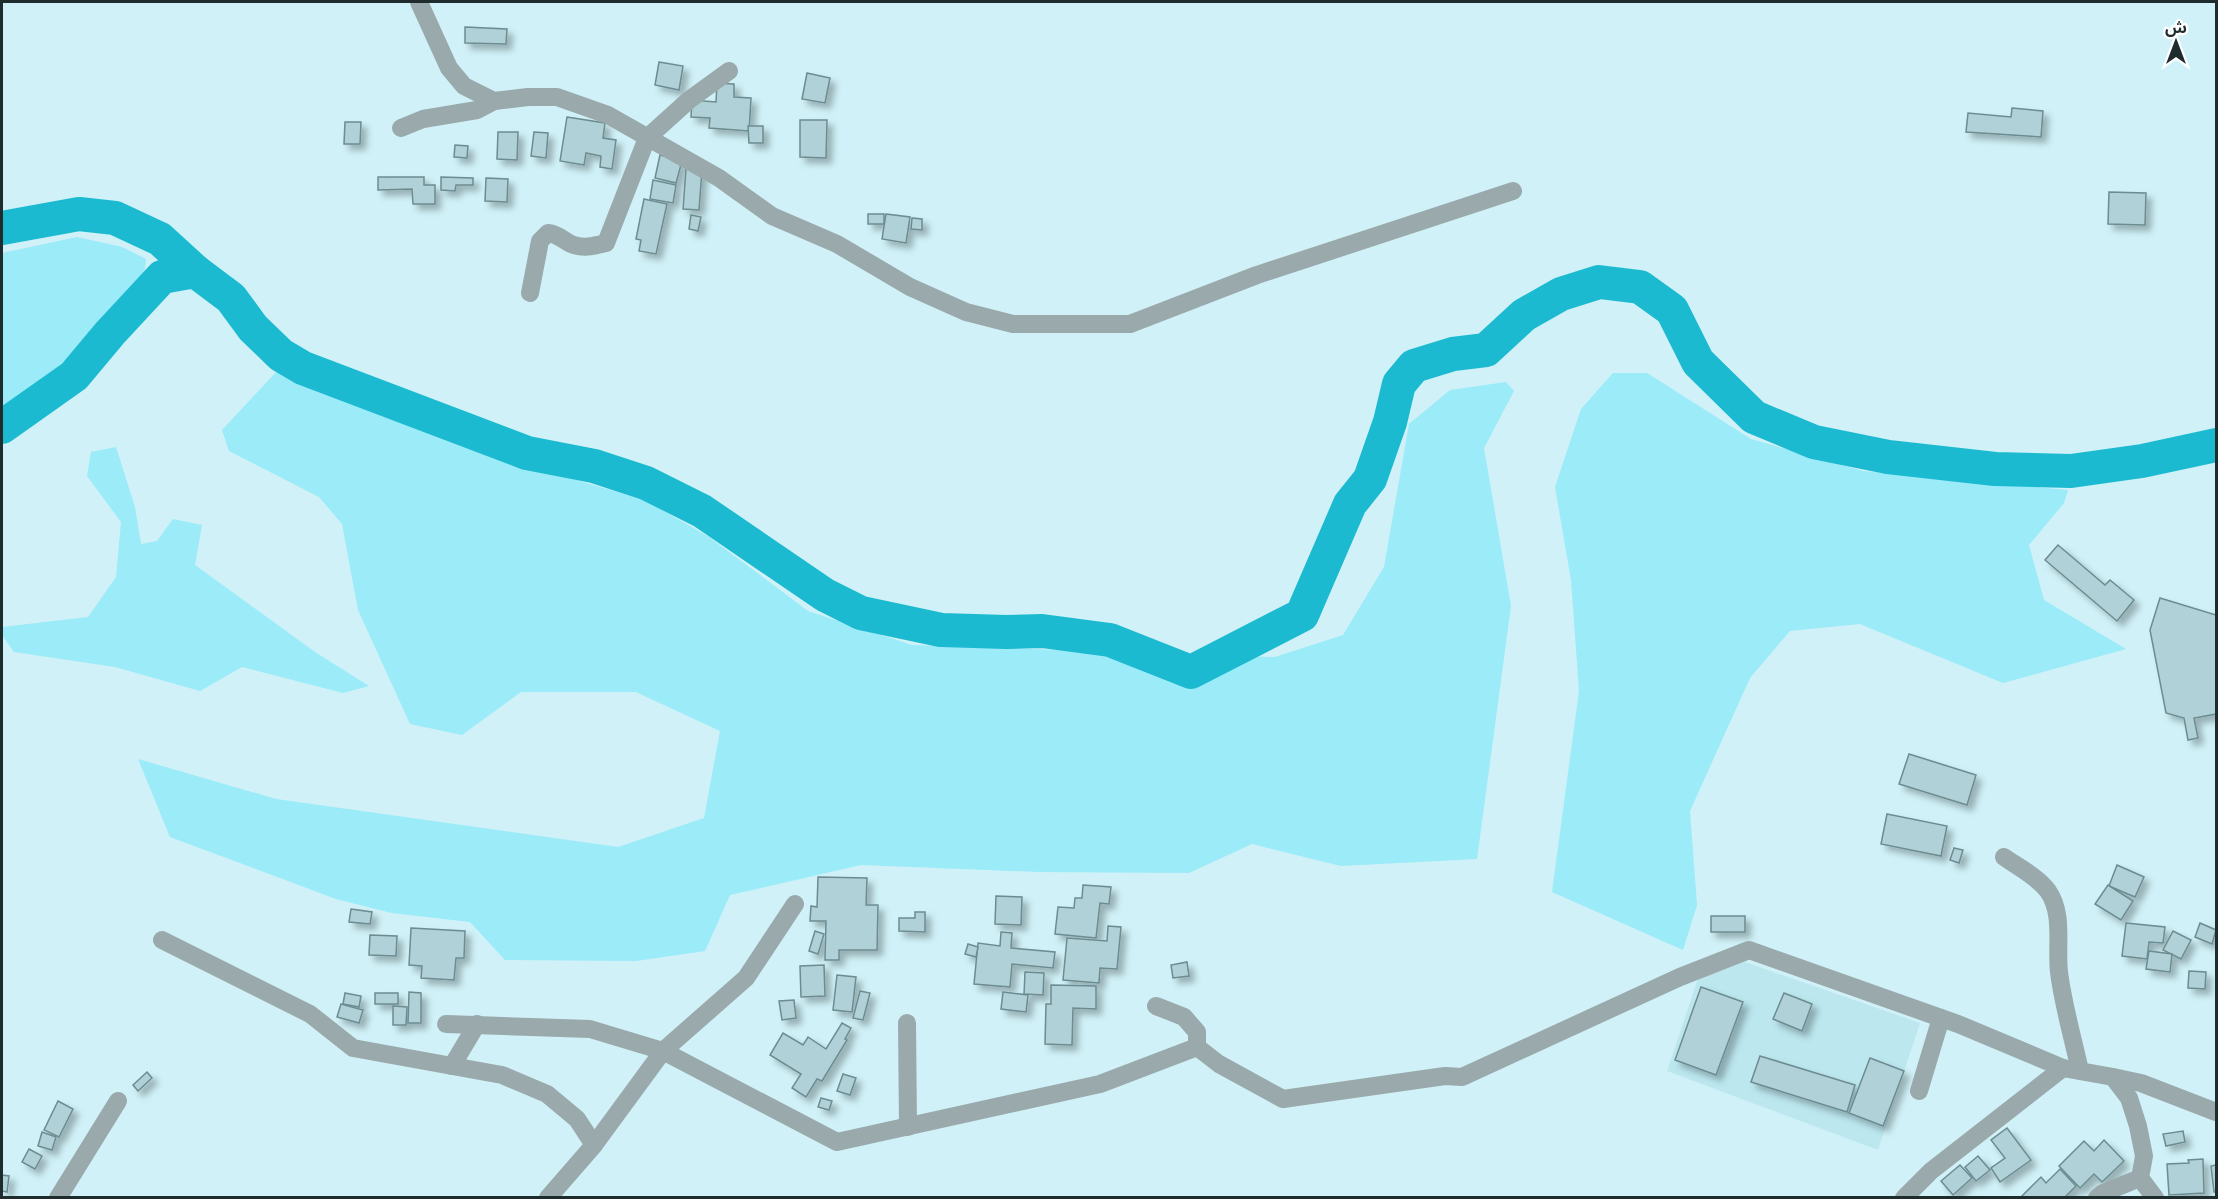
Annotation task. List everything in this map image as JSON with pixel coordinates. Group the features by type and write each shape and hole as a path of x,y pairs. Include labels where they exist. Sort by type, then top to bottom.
{"street":[{"path":"418,2 449,68 464,86 494,101"},
{"path":"530,293 540,241 548,233 555,234 572,244 590,247 606,243 647,138 689,100 729,71"},
{"path":"401,128 423,119 477,110 494,101 528,97 557,97 608,116 719,178 772,216 837,244 910,287 966,312 1013,324 1130,324 1257,275 1513,191"},
{"path":"2004,857 2048,890 2055,906 2058,924 2059,974 2071,1070"},
{"path":"548,1197 594,1145 663,1051 746,978 795,904"},
{"path":"162,940 310,1014 353,1048 502,1075 547,1094 577,1119 594,1145"},
{"path":"1197,1047 1219,1064 1283,1099 1445,1076 1462,1077 1680,976 1749,950 1941,1018 2071,1070 2152,1087 2217,1112"},
{"path":"1156,1006 1184,1017 1197,1032 1197,1047"},
{"path":"1919,1091 1941,1018"},
{"path":"907,1023 908,1127"},
{"path":"446,1024 590,1029 663,1051 837,1142 1100,1084 1197,1047"},
{"path":"452,1066 477,1024"},
{"path":"1904,1197 1931,1171 2071,1070"},
{"path":"2113,1077 2129,1098 2138,1126 2144,1156 2140,1178"},
{"path":"58,1197 118,1101"},
{"path":"2097,1197 2140,1178"},
{"path":"2140,1178 2156,1197"}],"shaded area":[{"path":"77,237 122,247 146,259 145,269 127,306 66,374 2,419 2,253"},
{"path":"279,369 511,461 645,500 709,537 808,611 912,645 1275,657 1343,635 1384,567 1409,424 1450,390 1506,382 1514,391 1484,448 1511,606 1477,859 1341,866 1252,844 1189,873 1039,872 861,865 730,895 705,951 636,961 505,960 470,922 392,913 336,899 170,837 138,759 276,799 618,847 704,818 720,731 636,692 521,692 462,735 410,724 358,610 342,524 319,497 229,451 222,430"},
{"path":"1613,373 1647,373 1751,439 1863,471 2068,490 2064,503 2029,545 2044,600 2126,649 2003,683 1860,624 1790,631 1750,678 1690,811 1697,905 1683,950 1552,892 1579,691 1571,580 1555,487 1581,409"},
{"path":"116,447 135,507 141,544 157,541 173,519 202,525 195,565 315,652 369,686 343,693 242,667 200,691 115,667 14,652 2,635 2,627 88,617 116,577 121,522 87,476 91,452"},
{"path":"1745,962 1920,1023 1878,1150 1667,1071 1698,979"}],"building":[{"path":"465,27 507,29 506,44 465,43"},
{"path":"659,62 683,66 679,90 655,85"},
{"path":"807,73 830,78 825,103 802,99"},
{"path":"717,83 734,84 734,97 751,98 749,131 709,128 710,118 691,117 692,100 716,102"},
{"path":"2012,108 2043,111 2041,137 1966,132 1968,113 2011,117"},
{"path":"567,117 605,123 603,138 616,140 612,169 600,167 601,156 586,153 584,165 560,161"},
{"path":"800,120 827,120 826,158 800,157"},
{"path":"345,122 361,122 360,144 344,144"},
{"path":"748,126 763,126 763,143 749,143"},
{"path":"498,132 518,132 517,160 497,159"},
{"path":"534,132 548,133 546,158 531,156"},
{"path":"455,145 468,146 467,158 454,157"},
{"path":"660,155 682,161 676,183 655,178"},
{"path":"686,169 702,170 699,210 683,209"},
{"path":"378,177 424,177 424,185 435,185 435,204 413,204 412,189 378,190"},
{"path":"441,177 473,178 473,185 456,185 455,191 441,190"},
{"path":"486,178 508,179 507,202 485,201"},
{"path":"653,180 676,185 673,203 650,199"},
{"path":"2109,192 2146,193 2145,225 2108,224"},
{"path":"644,199 667,204 656,254 639,251 641,240 636,239"},
{"path":"868,214 884,214 884,224 868,224"},
{"path":"886,214 910,217 906,243 882,239"},
{"path":"691,215 701,217 698,231 689,229"},
{"path":"912,218 922,219 922,230 911,229"},
{"path":"2058,545 2105,585 2110,580 2134,600 2117,621 2045,560"},
{"path":"2160,598 2216,615 2216,714 2194,718 2198,738 2188,740 2184,718 2166,713 2150,630"},
{"path":"1909,754 1976,775 1967,805 1899,784"},
{"path":"1887,814 1947,826 1941,856 1881,844"},
{"path":"1954,848 1963,850 1959,863 1950,860"},
{"path":"2117,865 2144,877 2135,897 2109,886"},
{"path":"818,877 867,878 866,905 878,905 877,950 839,950 839,960 825,960 826,921 810,921 811,906 817,907"},
{"path":"1083,885 1111,887 1109,904 1100,903 1096,938 1055,934 1058,907 1074,908 1075,898 1082,898"},
{"path":"2108,885 2133,901 2121,920 2095,904"},
{"path":"996,896 1022,897 1021,925 995,924"},
{"path":"351,909 372,912 370,924 349,922"},
{"path":"915,912 925,912 925,932 899,931 899,918 915,918"},
{"path":"1711,916 1745,916 1745,932 1711,932"},
{"path":"2126,923 2165,927 2163,943 2149,942 2147,959 2122,956"},
{"path":"2200,923 2216,930 2212,944 2195,937"},
{"path":"1108,926 1121,927 1117,969 1100,968 1099,983 1063,980 1067,938 1107,941"},
{"path":"411,928 465,931 464,958 456,958 454,980 421,978 422,966 409,965"},
{"path":"815,931 824,934 818,954 809,951"},
{"path":"2173,931 2191,940 2181,959 2163,950"},
{"path":"1001,932 1012,933 1011,948 1055,952 1053,968 1012,964 1010,987 974,984 978,943 1000,946"},
{"path":"370,935 397,936 396,956 369,955"},
{"path":"968,944 978,947 976,957 965,954"},
{"path":"2149,951 2172,954 2170,972 2146,969"},
{"path":"1187,962 1189,976 1173,978 1171,965"},
{"path":"824,965 825,996 801,997 800,966"},
{"path":"2189,971 2206,972 2205,989 2188,988"},
{"path":"1025,972 1044,973 1043,995 1024,994"},
{"path":"837,975 856,977 852,1012 833,1010"},
{"path":"1051,985 1096,986 1096,1009 1073,1008 1072,1045 1045,1044 1046,1004 1051,1004"},
{"path":"1701,987 1743,1002 1716,1075 1675,1060"},
{"path":"860,991 870,993 863,1020 853,1018"},
{"path":"409,992 421,993 421,1023 408,1023"},
{"path":"1003,992 1028,995 1026,1012 1001,1009"},
{"path":"345,993 361,996 359,1007 343,1004"},
{"path":"375,993 398,993 398,1004 375,1004"},
{"path":"1784,993 1812,1004 1802,1031 1773,1019"},
{"path":"794,1000 796,1018 782,1020 779,1001"},
{"path":"341,1004 363,1010 359,1023 337,1017"},
{"path":"393,1006 407,1007 406,1025 393,1025"},
{"path":"842,1023 851,1028 845,1039 847,1040 822,1081 817,1079 806,1097 792,1088 801,1074 770,1055 783,1033 803,1045 808,1037 826,1049"},
{"path":"1760,1056 1855,1085 1847,1112 1751,1082"},
{"path":"1870,1058 1904,1071 1883,1126 1849,1113"},
{"path":"147,1072 152,1078 138,1091 133,1085"},
{"path":"843,1074 856,1078 850,1095 837,1091"},
{"path":"821,1098 832,1101 829,1110 818,1107"},
{"path":"58,1101 73,1109 59,1137 44,1130"},
{"path":"2007,1128 2031,1160 2000,1182 1991,1168 2005,1158 1991,1140"},
{"path":"2183,1131 2185,1142 2166,1146 2163,1134"},
{"path":"42,1132 56,1137 52,1150 38,1146"},
{"path":"2104,1140 2124,1161 2102,1182 2094,1174 2080,1188 2059,1166 2084,1141 2094,1151"},
{"path":"29,1149 42,1156 35,1169 22,1162"},
{"path":"1978,1156 1990,1170 1976,1181 1965,1167"},
{"path":"2203,1159 2204,1193 2169,1195 2167,1164 2189,1163 2188,1160"},
{"path":"1960,1165 1972,1178 1953,1195 1941,1181"},
{"path":"2216,1165 2216,1192 2214,1192 2211,1166"},
{"path":"2060,1169 2076,1186 2064,1198 2023,1198 2022,1196 2041,1177 2046,1183"},
{"path":"2,1175 9,1176 7,1192 2,1191"}],"waterway":[{"path":"2,228 79,214 115,218 160,239 195,271"},
{"path":"2,427 74,376 162,277 195,271 231,298 253,328 281,355 303,368 527,453 594,466 646,483 702,511 825,595 861,613 941,630 1042,631 1110,640 1191,672 1302,615 1350,504 1370,479 1390,422 1399,384 1414,366 1453,354 1486,350 1524,315 1561,294 1599,282 1640,287 1672,310 1698,362 1754,417 1814,442 1888,457 1995,469 2071,471 2142,461 2216,445"}]}
